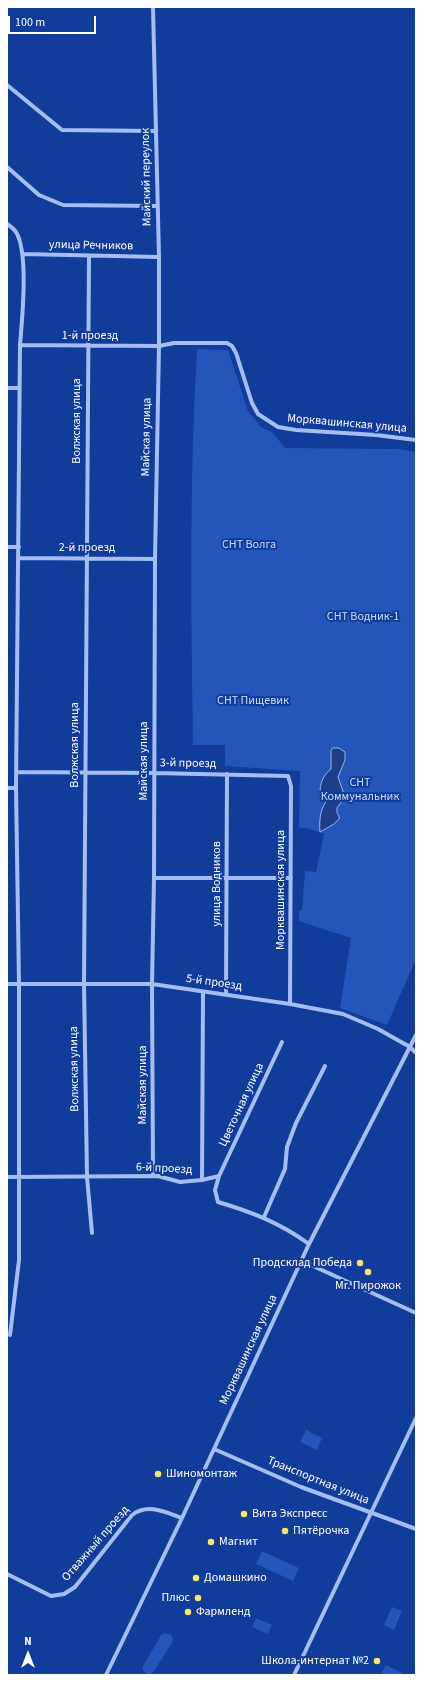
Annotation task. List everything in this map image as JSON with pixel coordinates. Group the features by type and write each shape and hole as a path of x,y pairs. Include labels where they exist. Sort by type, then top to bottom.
{"street":[{"name":"Майский переулок","path":"153,7 159,257 159,346"},
{"path":"7,85 62,130 156,131"},
{"path":"7,167 39,194 63,205 157,206"},
{"path":"7,224 16,232 22,254 23,307 20,345 16,772 19,984 19,1260 10,1335"},
{"name":"улица Речников","path":"22,254 159,257"},
{"name":"Волжская улица","path":"88,256 84,983 87,1177 92,1233"},
{"name":"Морквашинская улица","path":"159,346 174,343 221,342 232,346 236,353 252,403 258,414 278,427 296,430 376,435 416,440"},
{"name":"1-й проезд","path":"20,345 159,346"},
{"name":"Майская улица","path":"153,1176 152,984 154,878 155,559 159,346"},
{"path":"7,388 20,388"},
{"path":"7,547 19,547"},
{"name":"2-й проезд","path":"19,558 155,559"},
{"name":"3-й проезд","path":"16,772 288,776"},
{"name":"улица Водников","path":"226,994 227,774"},
{"name":"Морквашинская улица","path":"288,776 291,786 290,1004"},
{"path":"7,788 16,788"},
{"path":"154,878 291,878"},
{"name":"5-й проезд","path":"7,984 152,984 290,1004 343,1014 378,1029 410,1047 416,1053"},
{"path":"202,1180 203,992"},
{"name":"Морквашинская улица","path":"106,1675 182,1518 309,1244 416,1035"},
{"name":"Цветочная улица","path":"219,1176 282,1042"},
{"path":"264,1217 285,1169 287,1147 296,1123 325,1066"},
{"name":"6-й проезд","path":"7,1177 153,1176 180,1182 202,1180 219,1176"},
{"path":"219,1176 215,1190 218,1202 264,1217 293,1233 309,1244"},
{"path":"302,1261 416,1313"},
{"path":"294,1675 416,1418"},
{"name":"Транспортная улица","path":"214,1449 301,1487 416,1529"},
{"name":"Отважный проезд","path":"7,1574 51,1596 58,1596 75,1587 132,1515 138,1510 152,1508 182,1518"}],"green space":[{"path":"197,349 228,350 248,411 261,427 273,433 285,448 401,449 416,452 416,959 387,1025 340,1008 351,938 299,921 299,911 302,910 305,871 316,872 324,834 307,828 299,828 300,771 225,766 225,745 193,745 191,596 194,398"},
{"path":"306,1430 322,1438 317,1450 300,1442"},
{"path":"262,1551 299,1568 293,1581 256,1564"},
{"path":"392,1607 402,1611 394,1630 384,1625"},
{"path":"256,1618 272,1625 268,1634 252,1627"},
{"path":"165,1633 171,1635 173,1638 172,1643 154,1671 151,1674 147,1674 143,1670 143,1666 161,1635"},
{"path":"386,1665 406,1675 380,1675"}],"shaded area":[{"path":"333,748 339,748 345,752 345,760 338,777 345,797 337,808 339,819 334,824 320,832 322,810 329,799 329,794 320,790 320,786 326,773 331,769 331,751"}],"place":[{"name":"Продсклад Победа","path":"360,1263"},
{"name":"Mr. Пирожок","path":"368,1272"},
{"name":"Шиномонтаж","path":"158,1474"},
{"name":"Вита Экспресс","path":"244,1514"},
{"name":"Пятёрочка","path":"285,1531"},
{"name":"Магнит","path":"211,1542"},
{"name":"Домашкино","path":"196,1578"},
{"name":"Плюс","path":"198,1598"},
{"name":"Фармленд","path":"188,1612"},
{"name":"Школа-интернат №2","path":"377,1661"}],"park label":[{"name":"СНТ Волга","path":"249,545"},
{"name":"СНТ Водник-1","path":"363,617"},
{"name":"СНТ Пищевик","path":"253,701"},
{"name":"СНТ Коммунальник","path":"360,790"}]}
